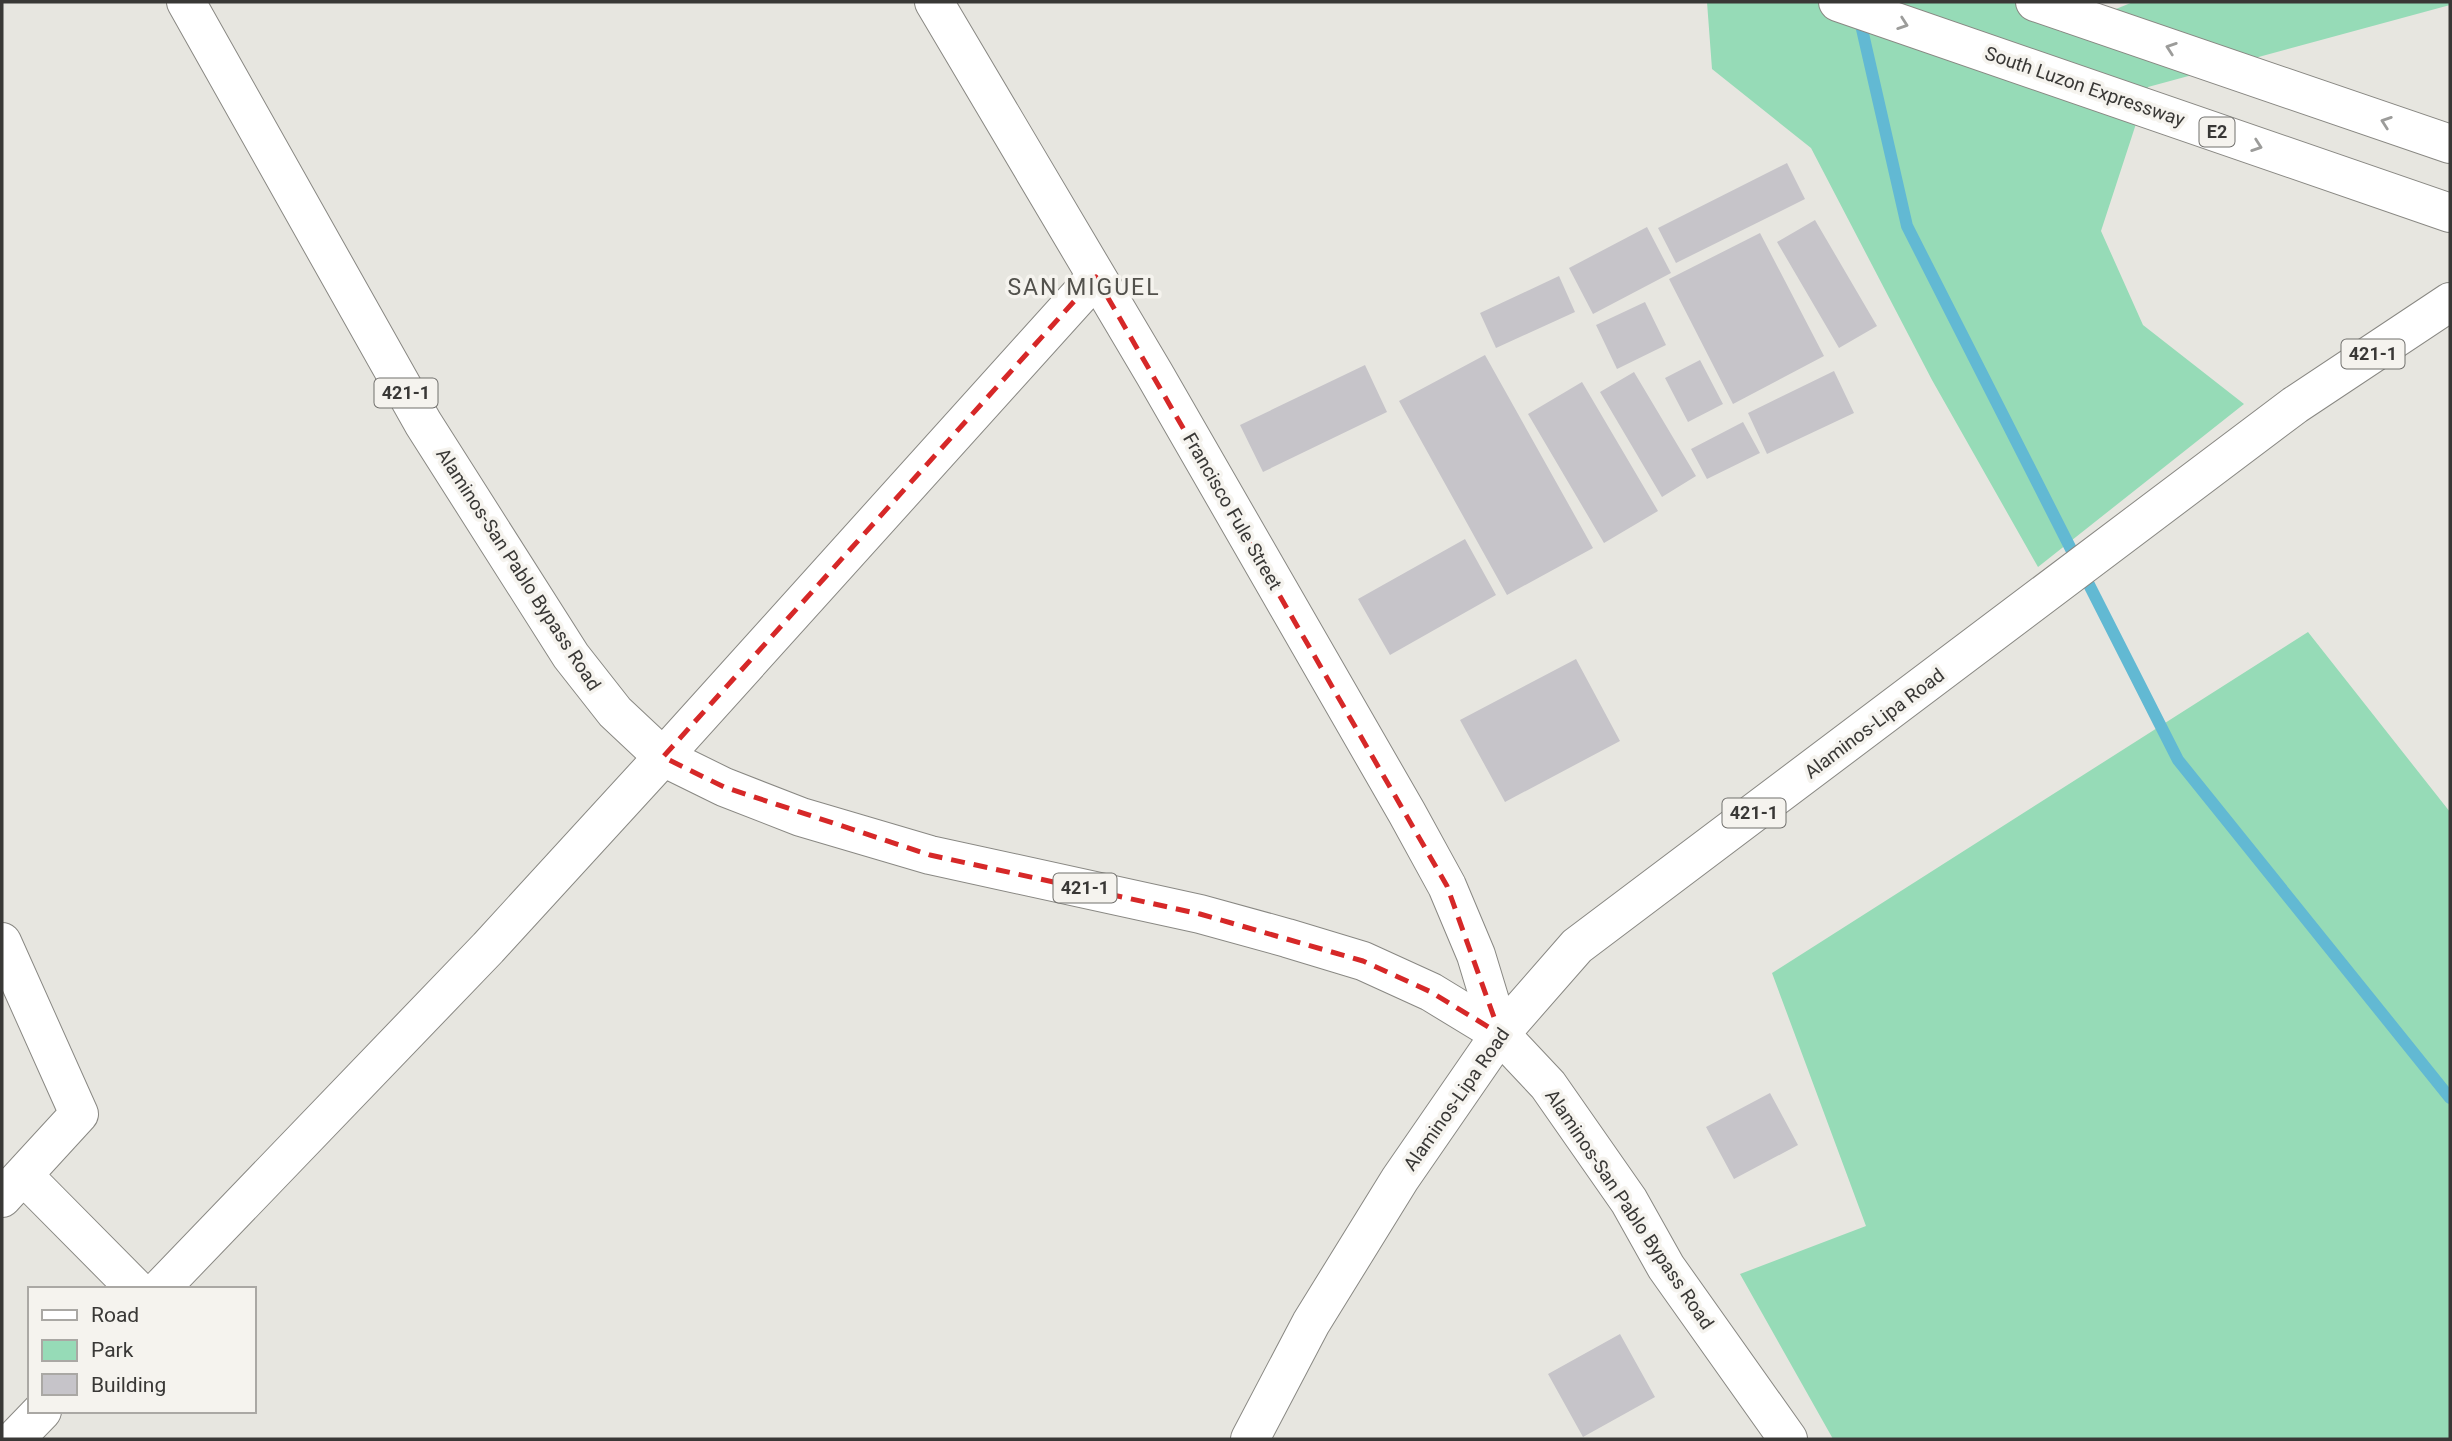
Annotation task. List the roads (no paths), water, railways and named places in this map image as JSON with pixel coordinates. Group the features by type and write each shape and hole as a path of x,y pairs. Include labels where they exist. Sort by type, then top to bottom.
{"main road":[{"name":"Alaminos-San Pablo Bypass Road","path":"186,2 423,423 572,656 615,712 663,757 724,787 802,817 930,855 1200,914 1363,961 1431,992 1500,1034 1548,1085 1629,1201 1666,1267 1788,1439"},
{"name":"Francisco Fule Street","path":"934,2 1155,374 1447,886 1476,956 1500,1034"},
{"name":"South Luzon Expressway","path":"1838,2 2439,209"},
{"path":"2035,2 2450,144"},
{"path":"162,1287 488,948 1096,277"},
{"name":"Alaminos-Lipa Road","path":"1250,1439 1311,1323 1400,1179 1500,1034 1577,946 2295,405 2450,302"},
{"path":"2,942 79,1114 12,1186 134,1287"},
{"path":"15,1439 40,1413"}],"waterway":[{"path":"1859,16 1907,226 2178,760 2450,1098"}],"district":[{"name":"SAN MIGUEL","path":"1084,287"}]}
